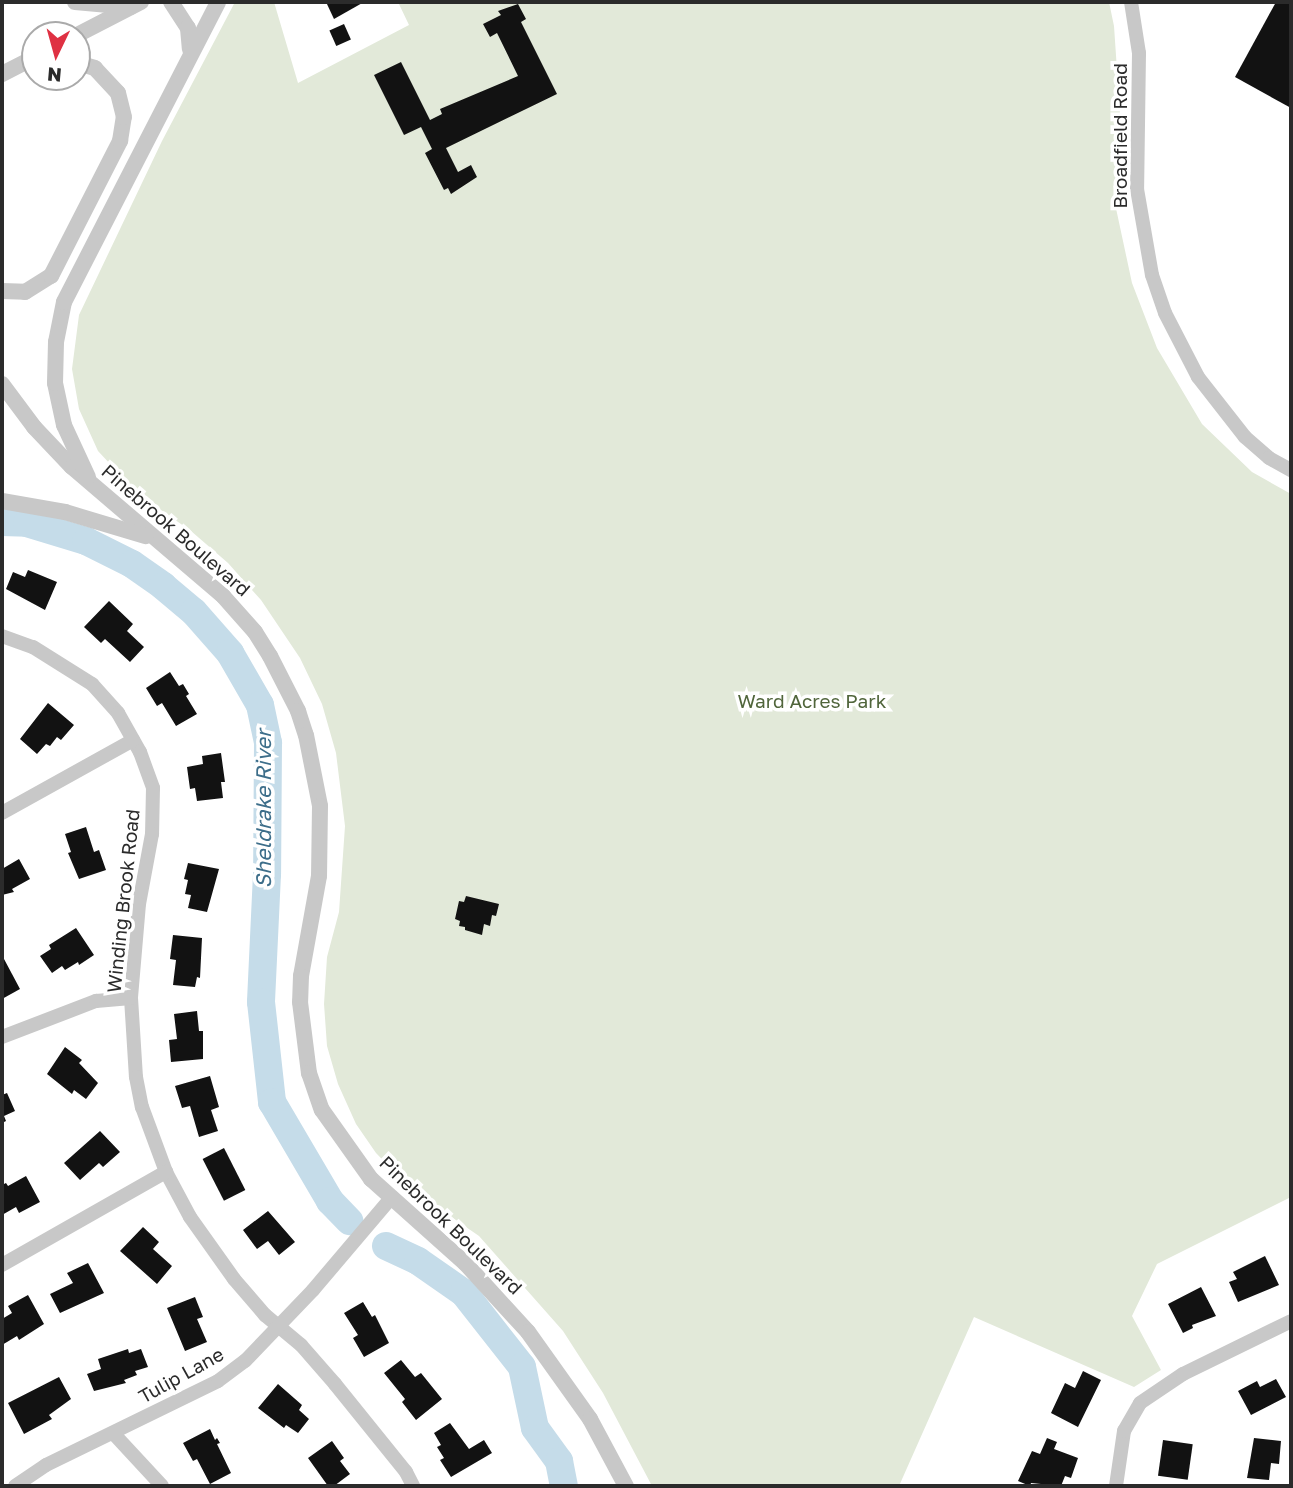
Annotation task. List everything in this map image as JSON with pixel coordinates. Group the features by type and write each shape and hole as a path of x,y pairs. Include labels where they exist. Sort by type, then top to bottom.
{"street":[{"path":"75,2 136,4"},
{"path":"171,2 188,29 190,51"},
{"path":"92,486 58,405 54,363 59,323 72,283 190,51 218,2"},
{"name":"Broadfield Road","path":"1131,2 1139,53 1137,189 1140,220 1156,288 1165,313 1198,377 1245,437 1269,458 1291,470"},
{"path":"91,28 136,4"},
{"path":"2,74 21,66"},
{"path":"2,291 26,292 51,276 120,141 124,117 118,93 104,74 91,69"},
{"name":"Pinebrook Boulevard","path":"2,384 34,427 92,486 204,577 241,615 270,656 298,712 317,783 321,828 320,876 301,976 305,1052 323,1110 352,1156 392,1197 465,1263 528,1332 590,1419 626,1486"},
{"path":"2,501 65,512 155,538"},
{"name":"Winding Brook Road","path":"2,636 33,647 92,684 118,713 133,740 153,788 152,834 139,904 131,998 136,1077 142,1107 166,1172 190,1217 234,1279 301,1345 335,1384 406,1472 413,1486"},
{"path":"2,813 133,740"},
{"path":"2,1037 96,1002 131,998"},
{"path":"2,1265 166,1172"},
{"name":"Tulip Lane","path":"15,1486 46,1465 218,1381 245,1361 392,1197"},
{"path":"1116,1486 1124,1431 1140,1403 1183,1374 1291,1321"},
{"path":"113,1433 162,1486"}],"green space":[{"name":"Ward Acres Park","path":"235,2 274,2 298,83 409,25 398,2 1109,2 1114,26 1120,114 1120,198 1114,199 1132,283 1157,348 1202,424 1252,472 1291,494 1291,1197 1157,1264 1132,1316 1161,1370 1134,1387 974,1317 899,1486 652,1486 603,1393 563,1331 479,1236 411,1189 376,1153 356,1124 338,1084 327,1046 324,1004 327,957 339,912 345,826 336,753 322,704 300,658 261,600 228,563 191,531 138,494 98,451 79,409 72,369 79,315 162,141"}],"building":[{"path":"326,2 364,2 334,19"},
{"path":"1276,2 1291,2 1291,108 1235,77"},
{"path":"518,4 526,19 521,22 557,94 446,148 458,172 471,165 477,177 451,194 448,188 444,190 425,153 432,149 421,127 404,135 374,75 401,62 430,120 442,114 440,109 518,76 497,33 490,37 483,24 501,15 498,11"},
{"path":"344,24 351,40 336,46 329,31"},
{"path":"28,570 57,582 45,610 6,589 13,572 25,577"},
{"path":"109,601 133,624 127,631 144,647 130,662 105,639 101,643 84,627"},
{"path":"170,672 179,686 183,684 189,694 186,696 197,714 176,726 162,703 157,706 146,688"},
{"path":"48,703 74,725 61,740 57,737 50,746 46,744 37,754 20,739"},
{"path":"221,753 225,782 221,782 223,798 197,801 195,788 190,789 187,767 203,764 202,756"},
{"path":"86,827 94,852 99,850 106,870 79,879 68,853 71,852 65,834"},
{"path":"19,859 30,879 12,889 14,892 2,895 2,869"},
{"path":"188,863 219,869 207,912 188,908 191,895 185,894 188,880 184,879"},
{"path":"466,896 499,904 496,916 492,915 490,926 484,924 482,935 465,930 465,927 459,926 460,921 455,919 459,901 464,902"},
{"path":"76,928 94,955 79,965 78,962 65,970 62,966 52,973 40,956 51,949 49,945"},
{"path":"173,935 202,938 200,978 197,977 195,987 173,985 176,960 170,959"},
{"path":"4,959 20,989 2,999 2,961"},
{"path":"197,1011 199,1031 203,1031 203,1059 171,1062 169,1040 177,1039 174,1014"},
{"path":"65,1047 82,1060 79,1063 98,1083 86,1099 74,1090 72,1094 47,1074"},
{"path":"210,1076 219,1107 211,1110 218,1131 199,1137 190,1106 182,1108 175,1086"},
{"path":"7,1093 15,1111 4,1116 6,1121 2,1123 2,1095"},
{"path":"100,1131 120,1152 103,1167 99,1163 80,1180 64,1163"},
{"path":"224,1148 245,1190 224,1201 203,1159"},
{"path":"26,1176 40,1202 19,1213 16,1207 2,1215 2,1185 6,1183 8,1186"},
{"path":"268,1211 295,1242 279,1255 268,1241 257,1249 243,1230"},
{"path":"143,1227 159,1242 153,1249 172,1266 157,1284 120,1251"},
{"path":"1265,1256 1279,1285 1238,1302 1229,1282 1237,1279 1233,1272"},
{"path":"88,1263 104,1293 60,1313 50,1294 73,1283 67,1273"},
{"path":"1201,1287 1216,1316 1192,1325 1193,1328 1183,1333 1168,1304"},
{"path":"28,1295 44,1324 19,1340 17,1336 2,1345 2,1319 12,1313 8,1306"},
{"path":"195,1297 203,1317 197,1319 207,1342 185,1351 167,1308"},
{"path":"363,1302 372,1317 375,1315 389,1343 364,1357 353,1338 358,1335 344,1313"},
{"path":"128,1349 129,1353 141,1349 148,1367 135,1371 137,1375 124,1380 126,1383 94,1391 87,1374 101,1369 98,1359"},
{"path":"401,1360 415,1377 421,1373 442,1399 416,1420 402,1402 405,1399 384,1373"},
{"path":"1083,1371 1101,1380 1078,1427 1051,1413 1065,1383 1075,1388"},
{"path":"59,1377 71,1399 49,1415 52,1419 24,1434 8,1403"},
{"path":"1276,1379 1286,1397 1251,1415 1238,1391 1257,1381 1260,1387"},
{"path":"278,1384 302,1405 299,1410 309,1419 298,1433 286,1425 284,1428 258,1408"},
{"path":"450,1423 469,1449 484,1440 492,1453 451,1477 440,1460 444,1458 437,1447 441,1445 434,1433"},
{"path":"210,1429 215,1440 217,1438 220,1443 217,1444 231,1473 210,1484 197,1459 193,1461 183,1443"},
{"path":"1047,1438 1057,1442 1054,1449 1078,1458 1071,1478 1065,1476 1061,1486 1031,1483 1030,1486 1018,1481 1032,1451 1040,1454"},
{"path":"1254,1438 1281,1441 1279,1464 1271,1463 1269,1480 1247,1478"},
{"path":"1163,1440 1193,1444 1188,1480 1158,1476"},
{"path":"332,1441 344,1458 340,1461 350,1474 334,1486 328,1486 308,1458"}],"waterway":[{"name":"Sheldrake River","path":"2,522 27,523 86,541 132,564 194,612 230,653 260,705 268,743 267,874 261,1002 272,1102 330,1201 349,1221"},
{"name":"Sheldrake River","path":"386,1246 418,1261 464,1293 522,1367 535,1428 559,1461 564,1486"}]}
